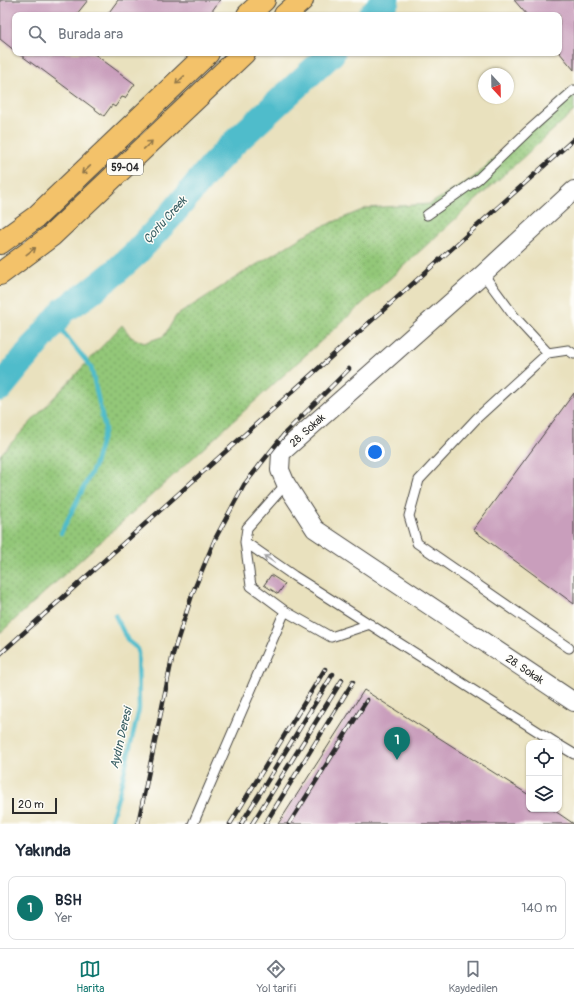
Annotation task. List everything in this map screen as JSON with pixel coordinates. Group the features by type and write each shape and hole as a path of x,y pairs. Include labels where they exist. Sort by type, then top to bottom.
{"main road":[{"path":"251,12 264,0"},
{"path":"288,12 302,0"},
{"name":"59-04","path":"0,243 36,217 205,56"},
{"name":"59-04","path":"0,274 51,236 241,56"}],"street":[{"name":"28. Sokak","path":"574,190 281,453 280,470 286,484 315,529 574,702"}],"lane":[{"path":"427,215 478,179 528,131 574,90"},
{"path":"482,274 514,316 548,353"},
{"path":"569,648 417,543 408,516 419,480 477,418 548,353 568,350 574,354"},
{"path":"286,484 246,528 245,542 251,586 285,612 331,637 370,624"},
{"path":"245,542 294,576 551,740"},
{"path":"193,824 285,612"},
{"path":"562,747 574,754"}],"green space":[{"path":"574,86 574,111 0,633 0,455 122,325 131,337 144,343 164,336 176,316 312,231 367,208 430,204 473,178"}],"building":[{"path":"0,0 88,0 78,12 12,12 12,49 0,39"},
{"path":"118,0 220,0 211,12 109,12"},
{"path":"514,0 574,0 574,70 562,56 562,12 524,12"},
{"path":"22,56 97,56 135,84 125,98 122,97 115,107 112,105 104,116"},
{"path":"574,393 574,604 473,530"},
{"path":"271,575 285,584 278,594 264,585"},
{"path":"364,690 526,793 526,812 556,812 574,824 278,824"}],"waterway":[{"name":"Çorlu Creek","path":"374,12 386,0"},
{"name":"Çorlu Creek","path":"0,388 64,310 89,293 135,254 234,143 329,56"},
{"path":"55,322 91,367 105,429 94,467 61,533"},
{"name":"Aydın Deresi","path":"110,824 119,794 139,709 138,649 128,641 115,615"}],"railway":[{"path":"0,654 574,139"},
{"path":"138,824 173,654 193,592 215,539 244,485 286,432 349,369"},
{"path":"230,824 325,669"},
{"path":"241,824 333,674"},
{"path":"252,824 342,680"},
{"path":"265,824 353,682"},
{"path":"289,824 367,700"}],"place":[{"name":"BSH","path":"397,760"}]}
